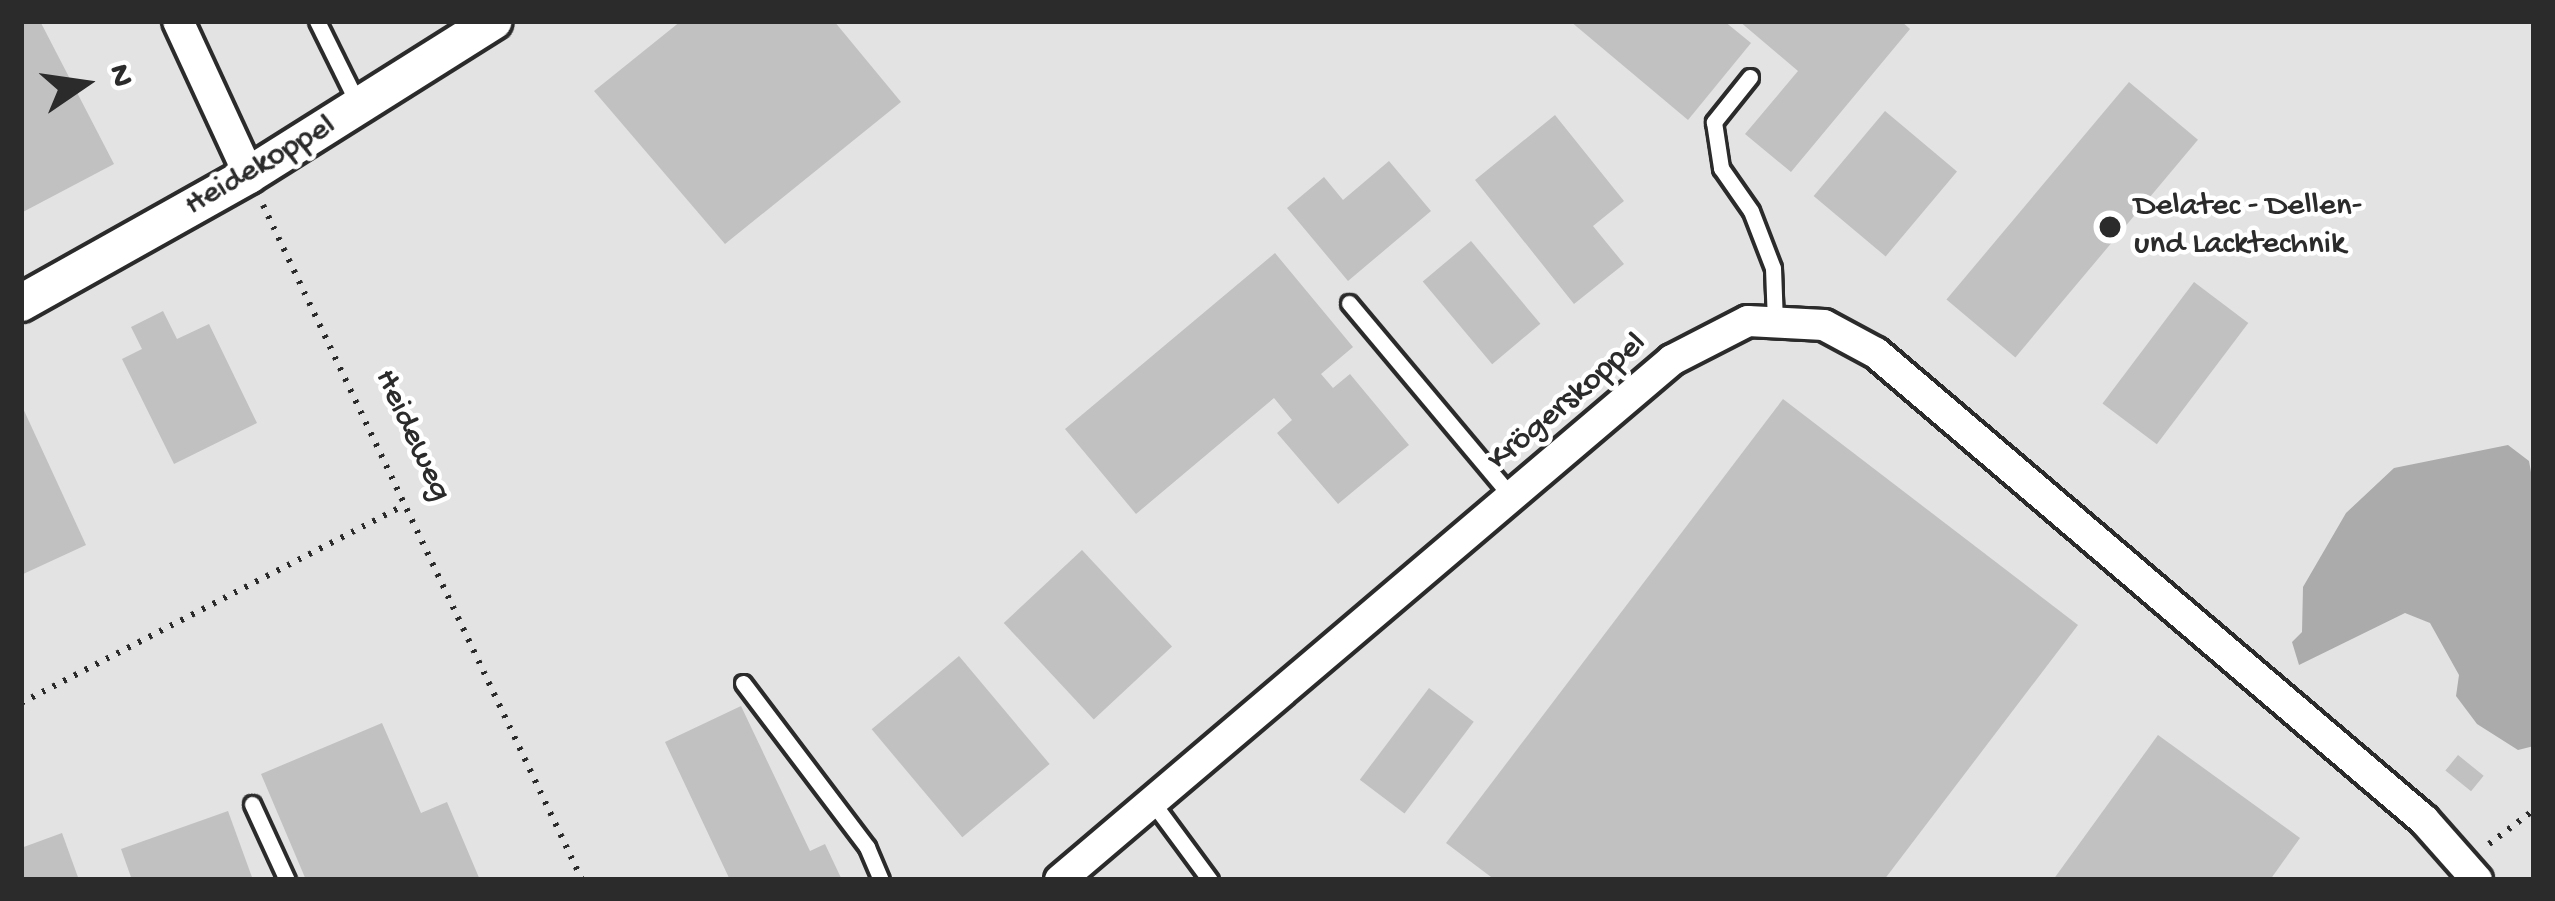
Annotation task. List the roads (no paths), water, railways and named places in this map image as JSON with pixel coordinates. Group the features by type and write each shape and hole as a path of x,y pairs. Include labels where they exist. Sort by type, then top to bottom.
{"street":[{"path":"178,21 249,176"},
{"name":"Heidekoppel","path":"21,303 249,176 494,21"},
{"name":"Krögerskoppel","path":"1060,880 1672,360 1748,321 1824,325 1876,353 2474,873"}],"lane":[{"path":"316,21 360,109"},
{"path":"1750,77 1714,122 1721,168 1751,212 1773,268 1775,322"},
{"path":"1349,303 1512,497"},
{"path":"743,683 866,847 881,880"},
{"path":"1153,803 1210,880"},
{"path":"252,804 286,880"}],"place":[{"name":"Delatec - Dellen- und Lacktechnik","path":"2110,227"}]}
